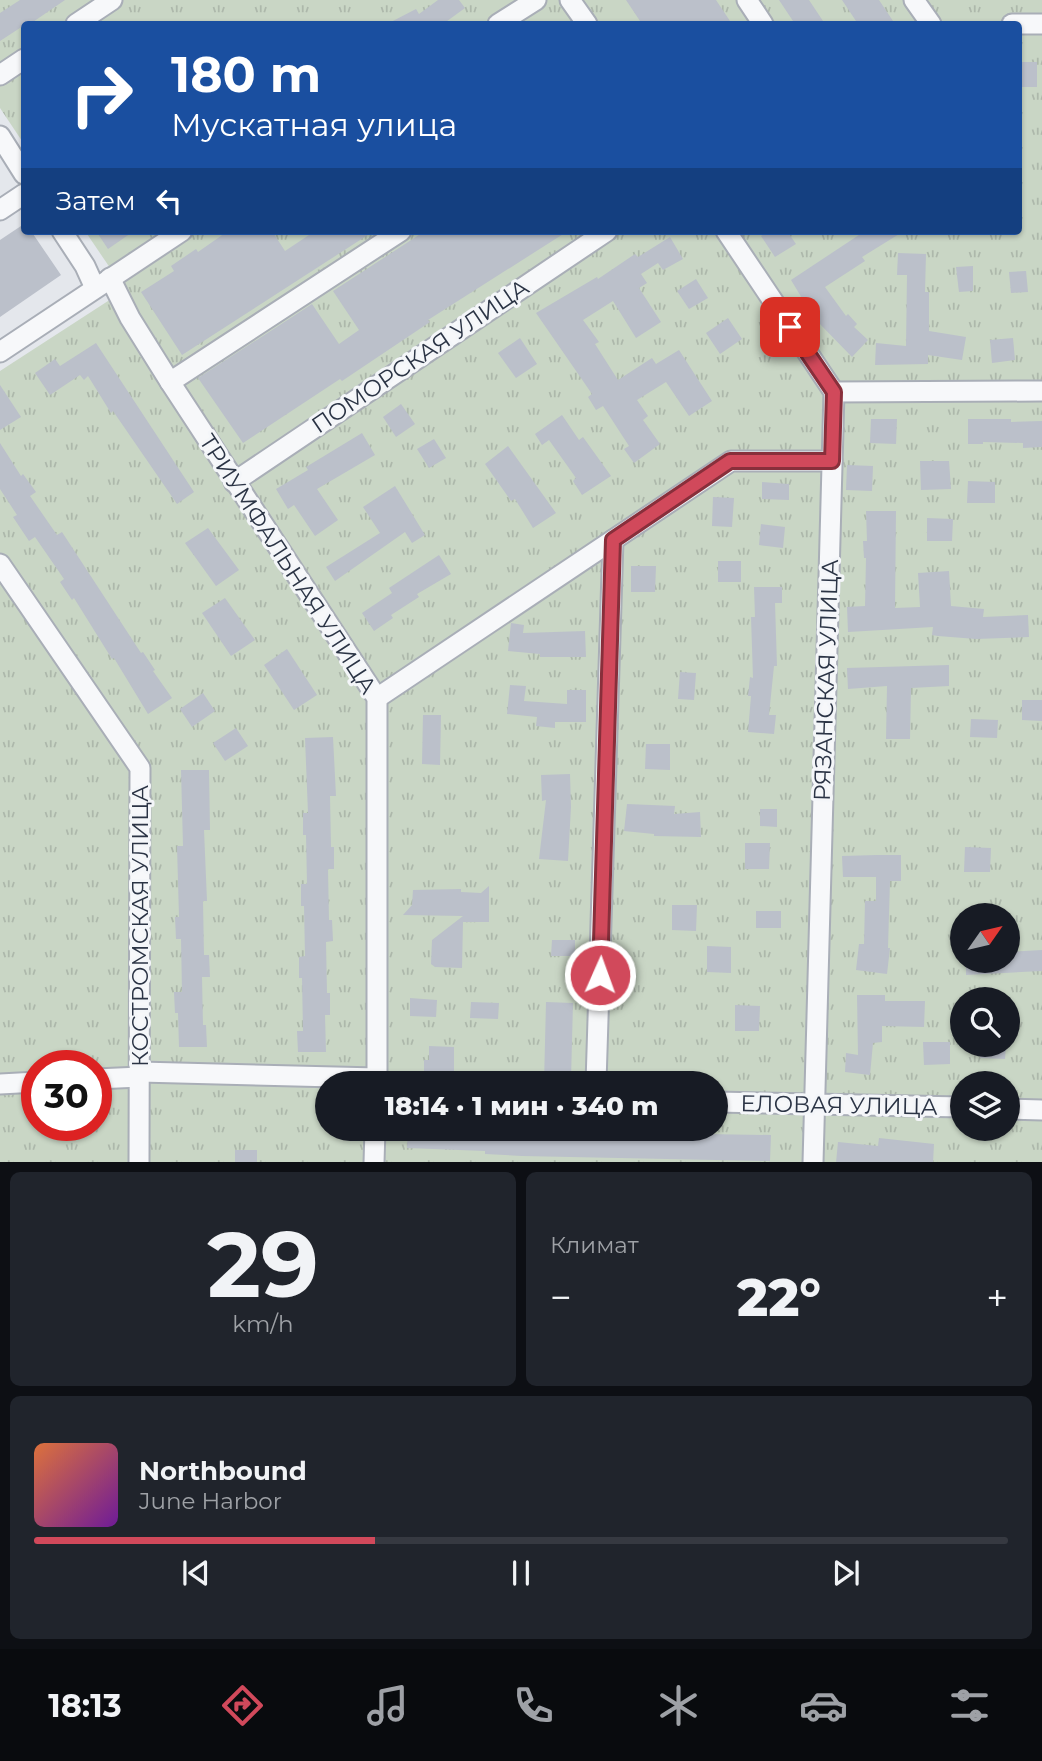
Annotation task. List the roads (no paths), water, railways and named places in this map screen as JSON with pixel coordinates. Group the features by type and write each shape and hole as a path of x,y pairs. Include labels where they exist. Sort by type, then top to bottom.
{"street":[{"path":"80,21 112,0"},
{"path":"503,21 536,0"},
{"path":"570,0 585,21"},
{"path":"747,0 761,21"},
{"path":"914,0 929,21"},
{"path":"1022,24 1042,24"},
{"path":"0,75 21,61"},
{"path":"0,136 21,169"},
{"path":"0,210 21,196"},
{"name":"ТРИУМФАЛЬНАЯ УЛИЦА","path":"65,235 85,266 103,283 130,318 234,482 377,698 379,1071"},
{"path":"0,352 176,235"},
{"path":"170,382 395,235"},
{"name":"ПОМОРСКАЯ УЛИЦА","path":"234,482 601,235"},
{"path":"729,235 834,392 1042,391"},
{"name":"РЯЗАНСКАЯ УЛИЦА","path":"813,1162 834,392"},
{"path":"377,698 730,461 832,461"},
{"path":"596,1071 613,540"},
{"name":"КОСТРОМСКАЯ УЛИЦА","path":"0,564 140,768 139,1162"},
{"path":"112,1078 140,1075 315,1080"},
{"path":"0,1084 21,1083"},
{"name":"ЕЛОВАЯ УЛИЦА","path":"728,1102 950,1107"},
{"path":"1020,1109 1042,1110"},
{"path":"374,1162 375,1141"}]}
